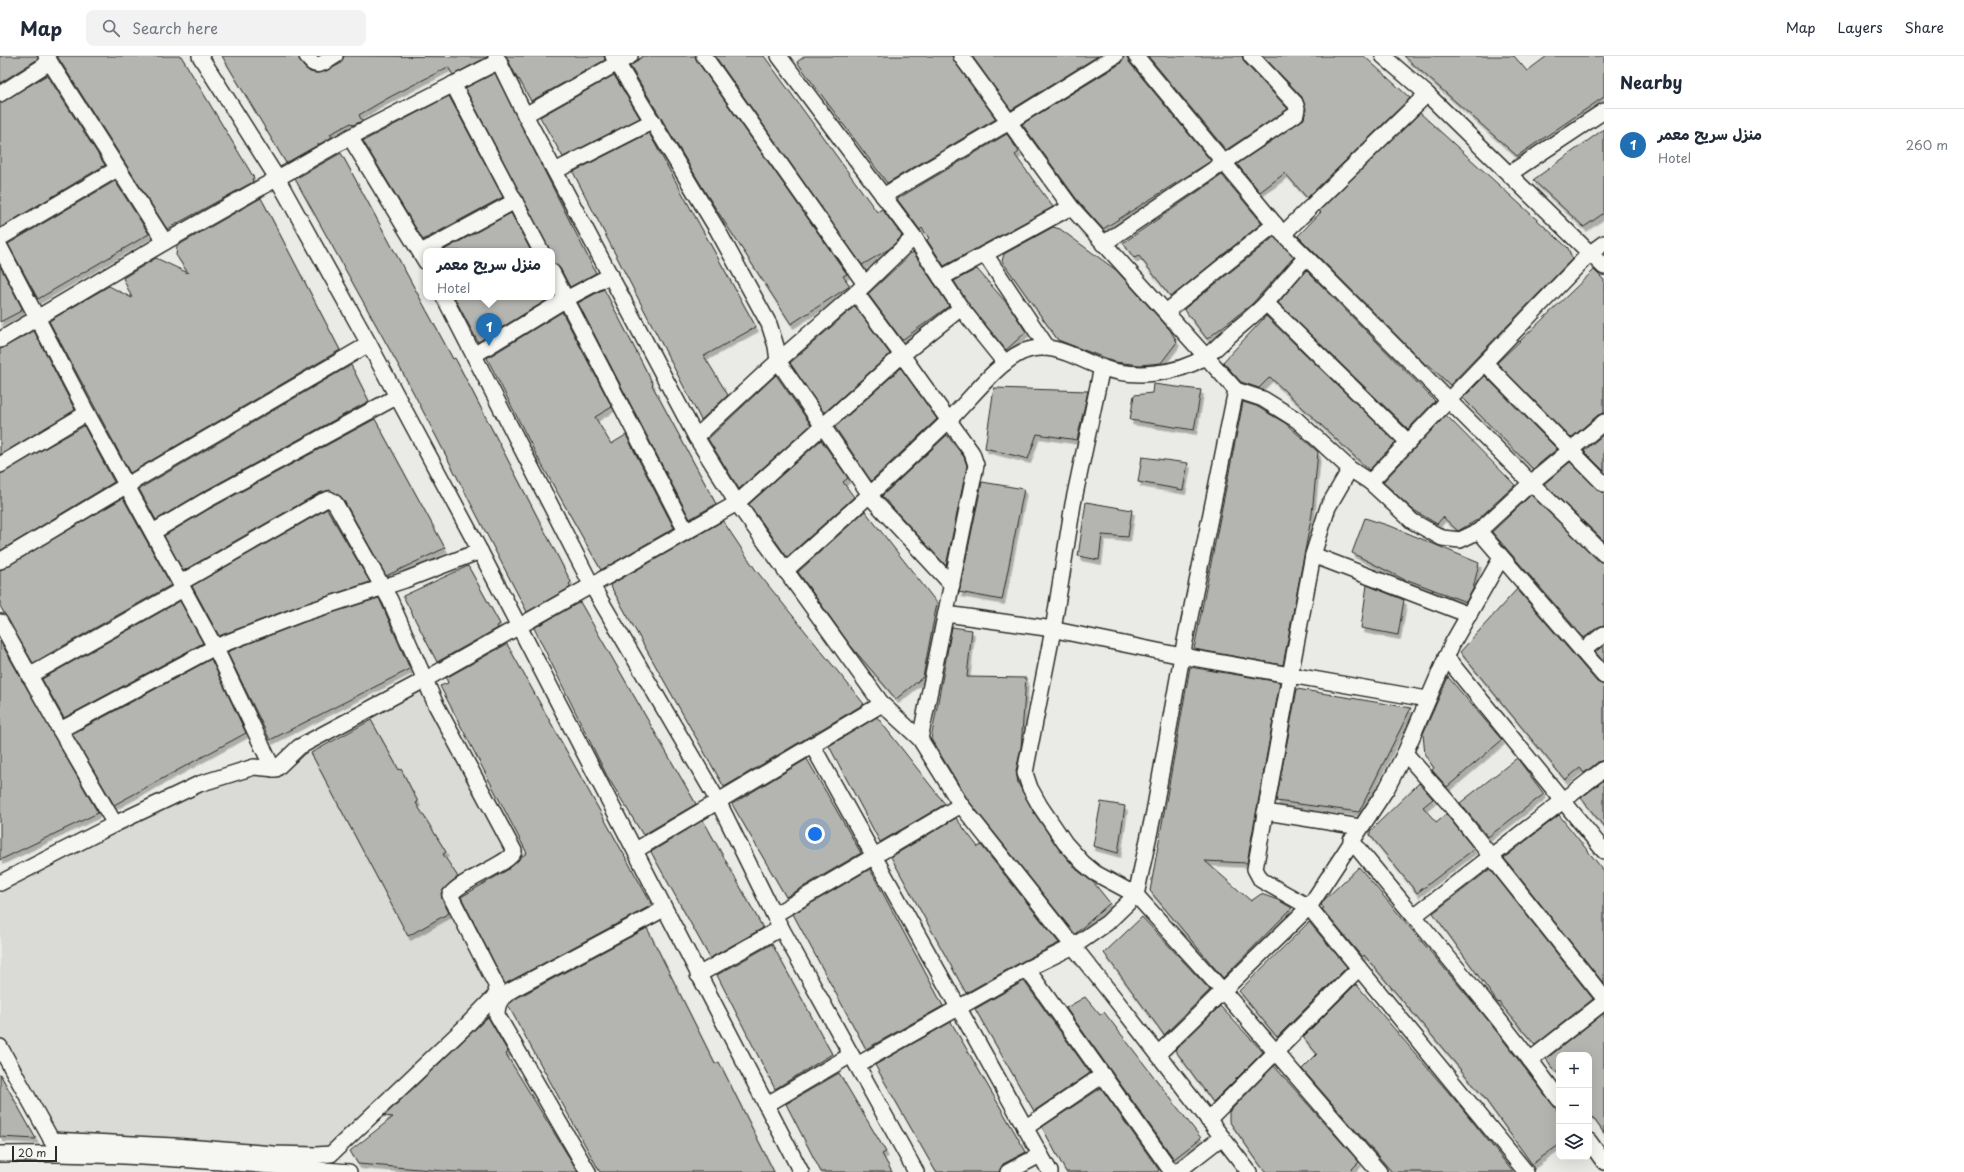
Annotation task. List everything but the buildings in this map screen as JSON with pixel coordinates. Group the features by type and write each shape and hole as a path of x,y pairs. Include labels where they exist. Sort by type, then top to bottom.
{"street":[{"path":"200,56 277,178 369,344 396,397 480,551 517,625 636,850 664,909 801,1172"},
{"path":"307,56 310,62 315,65 321,64 335,56"},
{"path":"525,116 615,60 630,56"},
{"path":"704,56 860,289 902,355 950,420 972,453 976,465 920,739"},
{"path":"961,56 1071,207 1236,390 1263,399 1297,420 1350,469 1370,482 1412,521 1442,538 1460,540 1479,531 1531,483 1604,422"},
{"path":"883,196 1009,122 1115,56"},
{"path":"1136,56 1279,229 1531,483 1604,554"},
{"path":"1103,244 1223,162 1293,117 1297,112 1295,103 1251,56"},
{"path":"1383,56 1427,94 1604,267"},
{"path":"782,57 914,237 961,308 1005,363"},
{"path":"0,94 48,59 165,242"},
{"path":"0,340 165,242 277,178 350,137 453,84 497,59 525,116 696,437 737,503 882,704 920,739 961,805 1074,946 1249,1172"},
{"path":"615,60 717,229 769,324 776,346 778,361 870,495 952,585"},
{"path":"453,84 539,248"},
{"path":"1166,312 1279,229 1427,94"},
{"path":"1509,174 1604,111"},
{"path":"555,171 653,121"},
{"path":"350,137 423,257"},
{"path":"0,238 117,169"},
{"path":"438,248 515,201"},
{"path":"941,278 1071,207"},
{"path":"696,437 778,361 860,289 914,237"},
{"path":"1370,482 1589,254 1604,243"},
{"path":"0,247 87,413 215,647 273,769"},
{"path":"985,254 1047,347"},
{"path":"785,571 870,495 950,420 1005,363 1030,349 1047,347 1060,350 1102,367 1123,373 1151,373 1180,368 1206,356 1266,303 1306,257"},
{"path":"474,355 566,299 611,275"},
{"path":"555,278 686,531"},
{"path":"446,300 591,584 718,801 774,915 916,1172"},
{"path":"1266,303 1408,442"},
{"path":"0,883 115,824 199,784 254,767 273,769 283,763 299,747 426,678 517,625 737,503 902,355 961,308"},
{"path":"0,561 369,344"},
{"path":"1485,363 1604,484"},
{"path":"1102,367 1073,504 1053,630 1025,773 1040,806 1065,843 1083,863 1095,873 1136,895 1223,991 1379,1172"},
{"path":"766,1105 958,1008 1027,969 1074,946 1112,918 1136,895 1154,812 1182,656 1236,390"},
{"path":"153,532 205,501 396,397"},
{"path":"0,465 87,413"},
{"path":"1350,469 1328,507 1313,555 1255,869 1258,876 1267,884 1309,907 1526,1172"},
{"path":"29,676 323,501 329,499 338,508 383,587 426,678 436,705 514,851 510,858 472,878 450,895 496,985 497,994 335,1152 328,1155 51,1140"},
{"path":"1479,531 1604,676"},
{"path":"60,730 215,647 301,614 383,587 480,551"},
{"path":"1313,555 1469,616"},
{"path":"1158,1054 1309,907 1351,840 1387,788 1405,753 1446,657 1501,558"},
{"path":"946,614 1053,630 1290,676 1427,699"},
{"path":"0,622 29,676 115,824"},
{"path":"1582,651 1604,634"},
{"path":"1446,657 1604,851"},
{"path":"636,850 882,704"},
{"path":"812,745 1050,1172"},
{"path":"1405,753 1447,801 1604,998"},
{"path":"1414,916 1490,855 1604,769"},
{"path":"774,915 961,805"},
{"path":"1265,812 1360,827"},
{"path":"1351,840 1530,1060 1556,1095"},
{"path":"588,1172 497,1015 497,1007 502,997 512,990 664,909"},
{"path":"698,975 781,928"},
{"path":"1208,1120 1359,968"},
{"path":"1027,969 1172,1172"},
{"path":"1530,1060 1604,1002"},
{"path":"0,1047 60,1154"},
{"path":"1025,1128 1103,1075"},
{"path":"1178,1172 1222,1137"},
{"path":"1592,1145 1604,1162"},
{"path":"0,1154 60,1154 142,1165 349,1172"},
{"path":"1008,1172 1040,1155"}],"shaded area":[{"path":"431,676 527,853 459,891 508,989 332,1158 53,1138 0,1042 0,884 113,827 259,766 269,773"}],"place":[{"name":"منزل سريح معمر","path":"489,346"}]}
